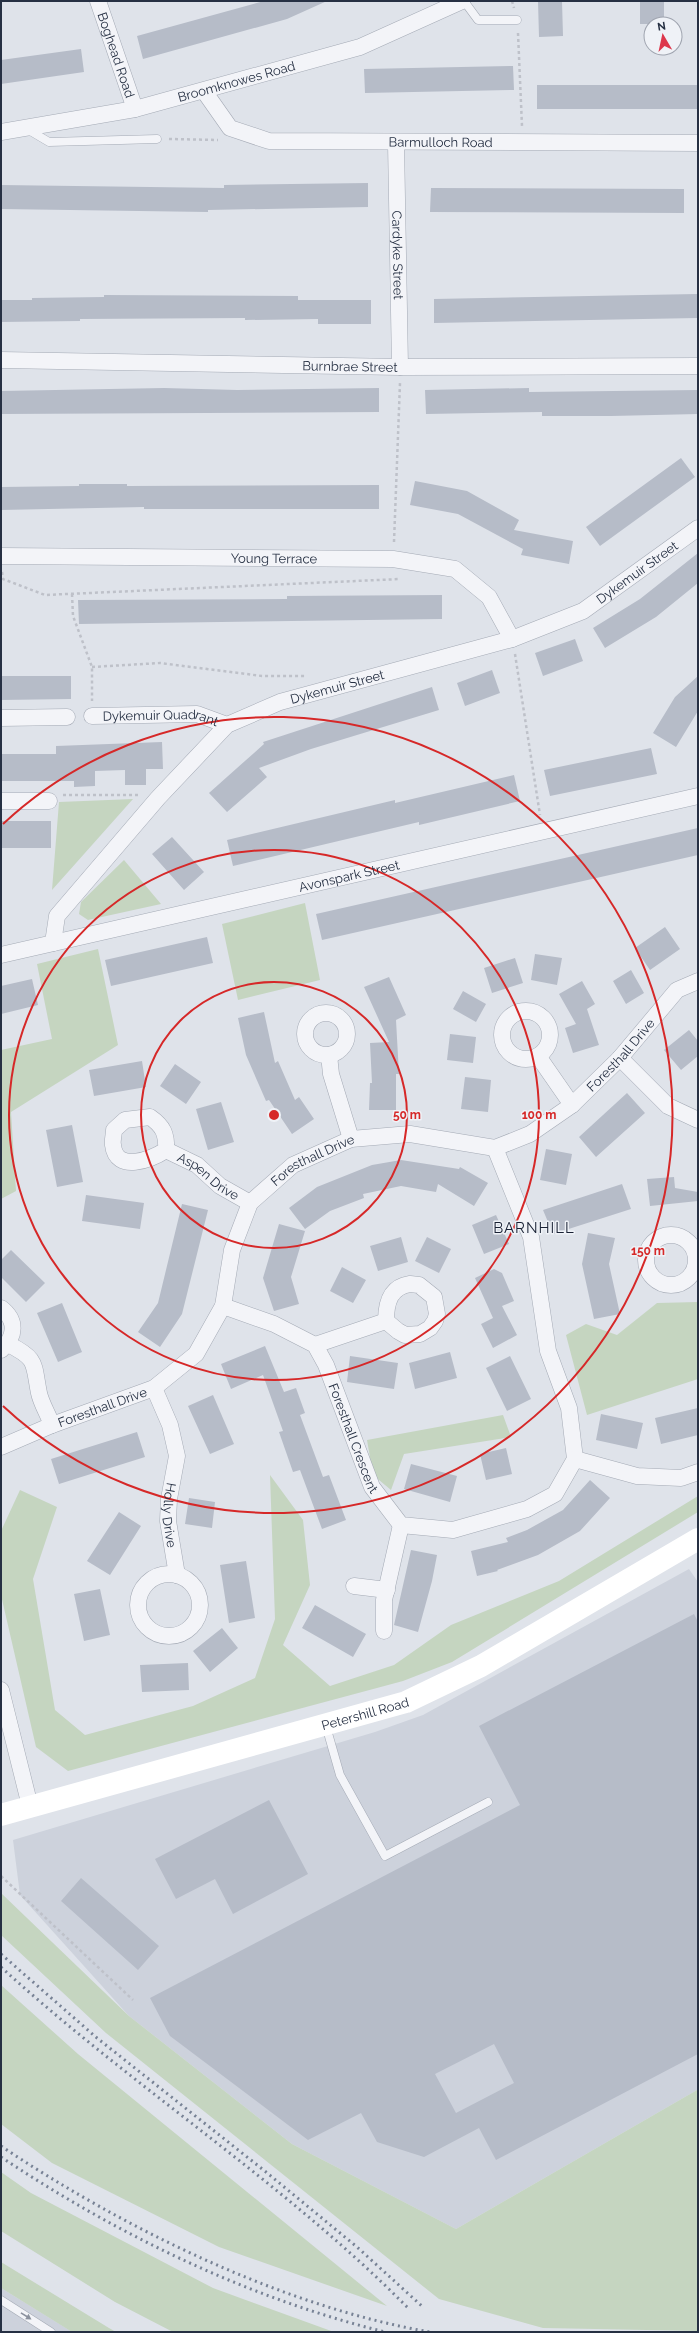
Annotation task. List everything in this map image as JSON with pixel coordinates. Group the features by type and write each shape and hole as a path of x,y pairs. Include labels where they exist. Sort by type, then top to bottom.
{"street":[{"name":"Boghead Road","path":"98,1 135,110"},
{"name":"Broomknowes Road","path":"1,132 27,129 135,110 360,47 463,1"},
{"name":"Barmulloch Road","path":"204,91 230,128 269,141 396,143 698,143"},
{"name":"Cardyke Street","path":"396,143 400,367"},
{"name":"Burnbrae Street","path":"1,360 400,367 698,366"},
{"name":"Dykemuir Street","path":"53,943 57,916 158,798 227,725 280,702 512,638 584,611 698,528"},
{"name":"Young Terrace","path":"2,556 393,559 455,569 489,597 512,638"},
{"name":"Dykemuir Quadrant","path":"92,716 197,714 227,725"},
{"path":"1,718 67,717"},
{"name":"Avonspark Street","path":"1,955 698,796"},
{"path":"1,801 49,801"},
{"name":"Foresthall Drive","path":"1,1446 52,1425 154,1388 196,1354 223,1306 232,1250 250,1203 293,1165 351,1139 410,1134 495,1148 530,1134 572,1105 620,1058 677,990 698,981"},
{"path":"328,1055 331,1074 351,1139"},
{"path":"538,1056 572,1105"},
{"path":"620,1058 668,1106 698,1120"},
{"path":"384,1631 384,1600 401,1525 453,1530 527,1509 555,1494 575,1459 569,1408 548,1351 531,1237 495,1148"},
{"name":"Aspen Drive","path":"166,1150 197,1165 220,1186 250,1203"},
{"path":"223,1306 274,1324 315,1345 386,1321"},
{"path":"1,1308 8,1313 13,1326 12,1336 4,1347 29,1356 36,1368 39,1394 52,1425"},
{"name":"Foresthall Crescent","path":"315,1345 326,1365 372,1487 401,1525"},
{"name":"Holly Drive","path":"154,1388 170,1425 177,1456 169,1499 168,1521 177,1575"},
{"path":"575,1459 637,1476 681,1478 698,1472"},
{"name":"Petershill Road","path":"1,1815 326,1726 406,1702 481,1666 697,1543"},
{"path":"354,1586 387,1590"},
{"path":"1,1690 30,1806"}],"lane":[{"path":"463,1 478,20 517,20"},
{"path":"27,129 49,142 157,139"},
{"path":"326,1726 340,1775 385,1856 488,1802"},
{"path":"1,2300 51,2332"}],"path":[{"path":"512,1 517,20 522,143"},
{"path":"157,139 221,140"},
{"path":"393,559 400,367"},
{"path":"2,556 2,579 45,595 401,578"},
{"path":"72,594 73,616 92,667 92,716"},
{"path":"512,638 542,831"},
{"path":"92,667 160,663 262,676 314,675"},
{"path":"49,801 54,795 130,794 158,798"},
{"path":"1,1876 133,2000"}],"shaded area":[{"path":"689,1569 698,1582 698,2091 697,2090 456,2229 292,2144 129,2016 20,1895 13,1840 375,1732 423,1715"},
{"path":"1,2288 69,2330 72,2332 1,2332"}],"green space":[{"path":"133,799 52,890 59,802"},
{"path":"124,860 161,904 88,920 79,914 81,902"},
{"path":"305,903 320,980 238,1000 222,924"},
{"path":"98,949 118,1045 11,1112 16,1191 1,1199 1,1050 52,1039 37,964"},
{"path":"698,1302 698,1379 587,1415 566,1335 586,1324 617,1335 657,1303"},
{"path":"503,1415 511,1437 404,1454 391,1490 373,1475 367,1440"},
{"path":"270,1475 303,1520 310,1585 283,1645 330,1686 394,1665 451,1625 559,1581 698,1496 698,1512 452,1662 403,1681 68,1771 36,1747 1,1595 1,1531 20,1490 57,1507 33,1579 55,1710 85,1735 193,1706 255,1678 275,1619"},
{"path":"1,1893 129,2016 292,2144 456,2229 697,2090 698,2331 543,2328 439,2299 106,2033 1,1935"},
{"path":"1,1985 78,2054 387,2306 219,2247 52,2163 1,2124"},
{"path":"1,2172 31,2193 213,2288 334,2332 173,2332 115,2302 1,2231"},
{"path":"1,2262 116,2332 72,2332 1,2288"}],"building":[{"path":"264,1 327,1 287,19 143,59 137,36"},
{"path":"538,1 562,1 563,36 539,37"},
{"path":"640,1 664,1 664,16 643,16 643,24 640,24"},
{"path":"81,49 84,72 1,84 1,60"},
{"path":"513,66 514,90 365,93 364,69"},
{"path":"537,85 698,85 698,109 537,109"},
{"path":"368,183 368,207 208,210 208,212 1,209 1,185 224,188 224,185"},
{"path":"431,188 684,189 684,213 430,212"},
{"path":"697,294 697,318 434,323 434,299"},
{"path":"104,295 298,296 298,300 371,300 371,324 318,324 318,319 245,320 245,318 80,319 80,321 1,322 1,300 104,297"},
{"path":"164,388 237,390 379,388 379,412 1,414 1,391"},
{"path":"529,388 529,392 698,390 698,414 542,416 542,412 426,414 425,390"},
{"path":"681,458 695,477 600,546 586,527"},
{"path":"415,481 467,491 519,520 514,530 573,541 569,564 521,555 523,549 458,514 410,505"},
{"path":"79,484 127,484 127,486 379,485 379,509 144,509 144,507 1,510 1,487 79,486"},
{"path":"698,553 698,583 656,617 605,648 593,628 640,599"},
{"path":"442,595 442,619 79,624 78,600 287,599 287,596"},
{"path":"575,639 583,661 543,676 535,653"},
{"path":"492,670 500,693 465,706 457,683"},
{"path":"1,676 71,676 71,699 1,700"},
{"path":"698,676 698,711 676,747 653,733 675,697"},
{"path":"432,687 439,710 311,749 259,768 267,777 227,812 209,793 264,744 263,742"},
{"path":"162,742 163,769 146,769 146,785 125,785 125,770 95,771 95,786 74,787 74,781 1,781 1,754 56,754 56,746"},
{"path":"651,748 657,774 550,796 544,770"},
{"path":"514,775 520,801 419,825 419,822 233,866 227,840 395,800 395,803"},
{"path":"1,821 51,821 51,848 1,848"},
{"path":"698,828 698,855 322,940 316,914"},
{"path":"172,837 204,872 184,890 152,854"},
{"path":"665,927 680,949 650,970 635,948"},
{"path":"207,937 213,963 111,986 105,960"},
{"path":"535,954 562,958 557,985 531,980"},
{"path":"515,958 523,983 492,993 484,968"},
{"path":"631,970 644,993 626,1004 613,981"},
{"path":"389,977 406,1015 396,1020 399,1074 396,1074 396,1110 369,1110 370,1083 372,1083 370,1043 389,1042 364,987"},
{"path":"32,979 38,1005 1,1014 1,986"},
{"path":"582,981 595,1004 587,1009 599,1045 573,1053 565,1028 576,1024 559,994"},
{"path":"463,991 486,1004 476,1022 453,1009"},
{"path":"264,1012 275,1063 278,1061 295,1100 299,1097 314,1119 292,1134 269,1100 266,1101 246,1055 238,1018"},
{"path":"689,1030 698,1041 698,1056 681,1070 664,1050"},
{"path":"450,1034 476,1037 473,1063 447,1060"},
{"path":"142,1061 146,1087 94,1096 89,1070"},
{"path":"175,1064 201,1082 186,1104 160,1086"},
{"path":"465,1077 491,1080 488,1112 461,1109"},
{"path":"627,1093 645,1113 596,1157 579,1137"},
{"path":"221,1102 234,1142 208,1150 196,1109"},
{"path":"72,1125 83,1182 57,1187 46,1130"},
{"path":"546,1149 572,1154 566,1185 540,1180"},
{"path":"401,1160 459,1169 460,1167 488,1183 474,1206 438,1184 436,1192 401,1186 363,1194 364,1198 330,1211 305,1229 289,1208 317,1187 372,1165"},
{"path":"674,1177 675,1188 698,1192 698,1201 650,1206 647,1179"},
{"path":"622,1184 631,1209 553,1234 543,1210"},
{"path":"86,1195 144,1203 140,1229 82,1221"},
{"path":"182,1204 208,1210 182,1314 160,1347 138,1332 158,1303"},
{"path":"496,1215 509,1244 484,1254 472,1225"},
{"path":"279,1224 305,1231 291,1277 299,1304 274,1311 263,1278"},
{"path":"588,1233 615,1238 609,1264 620,1314 594,1319 582,1264"},
{"path":"401,1237 408,1262 378,1271 370,1246"},
{"path":"427,1237 451,1249 439,1273 415,1261"},
{"path":"11,1250 45,1283 26,1302 1,1277 1,1260"},
{"path":"342,1267 366,1280 353,1303 330,1291"},
{"path":"494,1269 502,1273 514,1301 502,1306 517,1335 493,1348 481,1324 493,1318 475,1278"},
{"path":"62,1303 82,1352 58,1362 37,1313"},
{"path":"265,1346 284,1392 296,1388 305,1413 300,1415 323,1477 329,1475 346,1520 322,1529 300,1470 293,1472 279,1432 283,1431 263,1375 231,1389 221,1364"},
{"path":"450,1352 457,1378 415,1389 409,1363"},
{"path":"350,1356 398,1363 394,1389 347,1382"},
{"path":"510,1356 531,1399 507,1411 486,1368"},
{"path":"213,1395 234,1444 210,1454 188,1406"},
{"path":"698,1408 698,1435 661,1444 655,1418"},
{"path":"601,1414 643,1423 637,1449 596,1440"},
{"path":"137,1432 145,1457 59,1484 51,1459"},
{"path":"506,1448 512,1474 486,1480 480,1454"},
{"path":"411,1464 457,1476 450,1502 404,1489"},
{"path":"590,1480 610,1498 580,1531 538,1555 497,1570 498,1571 477,1576 471,1551 508,1542 506,1538 527,1530 563,1510"},
{"path":"189,1498 215,1502 212,1528 185,1524"},
{"path":"119,1512 141,1526 110,1575 87,1561"},
{"path":"411,1550 437,1555 432,1581 418,1632 394,1625"},
{"path":"246,1561 255,1618 229,1623 220,1565"},
{"path":"100,1589 110,1635 84,1641 74,1594"},
{"path":"315,1605 366,1634 353,1657 302,1628"},
{"path":"694,1614 698,1622 698,2054 496,2160 479,2128 424,2157 377,2142 361,2113 308,2140 170,2036 150,1998 520,1805 479,1726","holes":["494,2044 514,2083 456,2113 435,2074"]},
{"path":"222,1628 238,1648 210,1672 193,1651"},
{"path":"188,1663 189,1690 142,1692 140,1665"},
{"path":"269,1800 308,1874 233,1914 215,1879 176,1899 155,1859"},
{"path":"81,1878 159,1946 138,1970 61,1901"}],"railway":[{"path":"1,1954 97,2038 266,2172 357,2247 424,2308"},
{"path":"1,1967 51,2011 311,2219 361,2263 409,2309"},
{"path":"1,2146 48,2177 99,2206 206,2260 262,2284 319,2304 375,2320 430,2332"},
{"path":"1,2157 45,2186 91,2212 138,2238 186,2261 234,2282 284,2301 334,2318 385,2332"}],"district":[{"name":"BARNHILL","path":"534,1228"}]}
